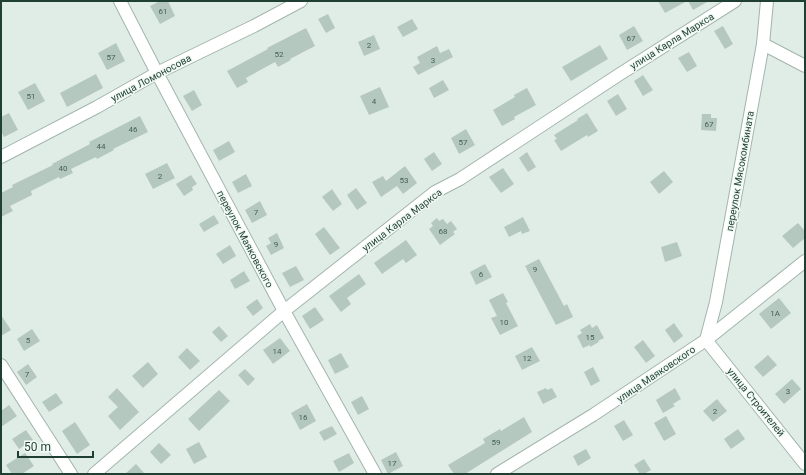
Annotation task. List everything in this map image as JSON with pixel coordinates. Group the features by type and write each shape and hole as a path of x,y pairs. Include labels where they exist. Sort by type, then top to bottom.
{"street":[{"name":"переулок Маяковского","path":"120,1 284,312 375,474"},
{"name":"улица Ломоносова","path":"1,157 97,107 157,73 254,26 301,1"},
{"name":"улица Карла Маркса","path":"94,474 284,312 435,192 460,179 620,74 735,1"},
{"name":"переулок Мясокомбината","path":"706,340 716,302 763,44 767,1"},
{"path":"763,44 805,66"},
{"name":"улица Маяковского","path":"497,474 593,415 706,340 805,260"},
{"name":"улица Строителей","path":"706,340 805,464"},
{"path":"1,365 71,474"}],"building":[{"path":"160,1 168,1 175,16 160,24 150,6"},
{"path":"658,1 687,1 665,13"},
{"path":"688,1 709,1 693,10"},
{"path":"328,14 335,28 326,33 318,19"},
{"path":"412,19 418,29 403,37 397,27"},
{"path":"634,26 643,41 627,50 619,35"},
{"path":"723,26 733,44 725,49 714,31"},
{"path":"306,28 315,46 278,67 275,62 246,78 248,82 237,88 227,71"},
{"path":"374,35 380,49 364,56 358,42"},
{"path":"116,43 125,61 107,70 98,53"},
{"path":"600,45 608,59 571,81 562,67"},
{"path":"437,46 440,53 449,49 453,57 418,75 413,67 420,63 417,57"},
{"path":"689,52 697,66 687,72 678,58"},
{"path":"96,74 103,88 67,107 60,93"},
{"path":"643,75 653,90 643,96 634,81"},
{"path":"443,80 449,90 434,98 429,88"},
{"path":"35,83 45,101 28,110 18,92"},
{"path":"380,87 389,107 369,115 360,96"},
{"path":"527,88 536,105 514,117 515,119 502,126 493,110"},
{"path":"194,90 202,105 192,111 183,96"},
{"path":"618,94 627,109 616,116 607,101"},
{"path":"9,113 18,130 4,137 1,131 1,117"},
{"path":"587,113 598,131 588,137 587,135 561,151 554,140 557,139 554,135"},
{"path":"702,114 711,114 711,118 717,118 716,131 701,130"},
{"path":"140,116 148,132 113,149 114,150 97,159 96,157 71,169 73,173 60,179 59,177 31,191 32,195 10,206 13,211 1,217 1,193 13,187 12,185 53,165 52,164 90,144 89,142"},
{"path":"466,129 475,145 459,154 451,138"},
{"path":"229,141 235,152 219,161 213,150"},
{"path":"434,152 442,164 432,171 424,159"},
{"path":"527,152 536,167 528,172 519,158"},
{"path":"167,163 175,178 153,189 145,174"},
{"path":"405,166 417,183 403,194 397,186 381,197 372,182 383,176 386,181"},
{"path":"503,168 514,184 501,193 489,177"},
{"path":"664,171 673,182 659,194 650,182"},
{"path":"246,174 252,186 238,193 232,182"},
{"path":"191,175 197,184 192,187 193,190 184,196 176,184"},
{"path":"356,188 367,203 357,210 347,195"},
{"path":"332,189 342,204 333,211 322,197"},
{"path":"260,201 267,215 252,223 245,210"},
{"path":"214,215 219,223 204,232 199,224"},
{"path":"523,217 530,231 522,234 521,231 509,237 504,227"},
{"path":"437,218 439,221 443,219 447,224 451,221 457,229 453,232 455,234 440,245 429,229 433,226 431,223"},
{"path":"798,223 805,231 805,238 793,248 782,236"},
{"path":"324,227 340,248 330,255 315,234"},
{"path":"277,233 284,248 271,255 266,246 271,243 268,238"},
{"path":"406,240 417,255 406,263 403,259 382,274 374,263"},
{"path":"677,242 682,256 665,262 661,247"},
{"path":"230,245 236,256 223,264 216,254"},
{"path":"539,259 564,306 567,304 573,317 556,325 525,266"},
{"path":"485,264 492,277 476,285 470,272"},
{"path":"296,266 304,280 290,287 282,273"},
{"path":"244,271 250,281 235,289 230,280"},
{"path":"359,274 366,284 347,298 351,304 341,312 329,296"},
{"path":"503,293 508,302 506,303 518,326 500,335 491,318 497,316 489,300"},
{"path":"779,298 791,313 771,329 759,314"},
{"path":"257,299 263,308 253,316 246,307"},
{"path":"315,307 324,320 310,329 302,316"},
{"path":"1,315 11,330 1,336"},
{"path":"674,323 683,336 674,343 665,330"},
{"path":"590,324 592,328 597,325 604,338 590,347 590,345 583,348 577,336 582,333 580,330"},
{"path":"219,326 228,336 221,342 212,332"},
{"path":"32,329 40,341 24,351 17,339"},
{"path":"280,338 290,351 273,364 263,350"},
{"path":"643,340 655,356 646,363 634,347"},
{"path":"532,347 540,361 522,370 515,356"},
{"path":"187,348 200,361 190,370 178,357"},
{"path":"341,353 349,367 335,374 328,360"},
{"path":"768,355 777,365 763,377 754,367"},
{"path":"148,362 158,374 143,388 132,376"},
{"path":"28,364 37,377 26,385 17,372"},
{"path":"593,367 600,381 591,386 584,372"},
{"path":"245,369 255,379 248,386 238,375"},
{"path":"792,379 801,389 784,404 775,394"},
{"path":"117,388 139,412 120,430 108,416 118,407 108,397"},
{"path":"546,388 547,390 552,388 557,397 543,404 537,392"},
{"path":"675,388 681,399 673,404 675,406 663,413 656,400"},
{"path":"219,390 230,401 199,431 188,419"},
{"path":"56,393 63,403 49,412 42,402"},
{"path":"362,396 369,409 358,415 351,402"},
{"path":"717,399 727,411 713,422 703,411"},
{"path":"307,404 316,421 300,430 291,413"},
{"path":"9,405 17,416 1,427 1,411"},
{"path":"666,416 676,434 664,441 654,423"},
{"path":"524,417 532,432 465,474 454,474 448,465 485,443 483,439 500,429 501,431"},
{"path":"624,420 633,435 623,441 614,426"},
{"path":"75,422 90,445 77,454 62,431"},
{"path":"332,426 337,434 324,441 319,432"},
{"path":"738,429 745,439 731,449 724,439"},
{"path":"26,430 33,440 19,449 12,439"},
{"path":"199,442 207,457 194,464 186,449"},
{"path":"159,443 171,455 161,464 150,452"},
{"path":"586,449 591,458 578,466 573,456"},
{"path":"396,452 403,466 388,474 381,460"},
{"path":"25,453 34,466 22,474 12,474 6,465"},
{"path":"349,453 354,463 339,472 333,461"},
{"path":"644,459 651,470 644,474 640,474 634,465"},
{"path":"136,464 145,474 125,474"}]}
